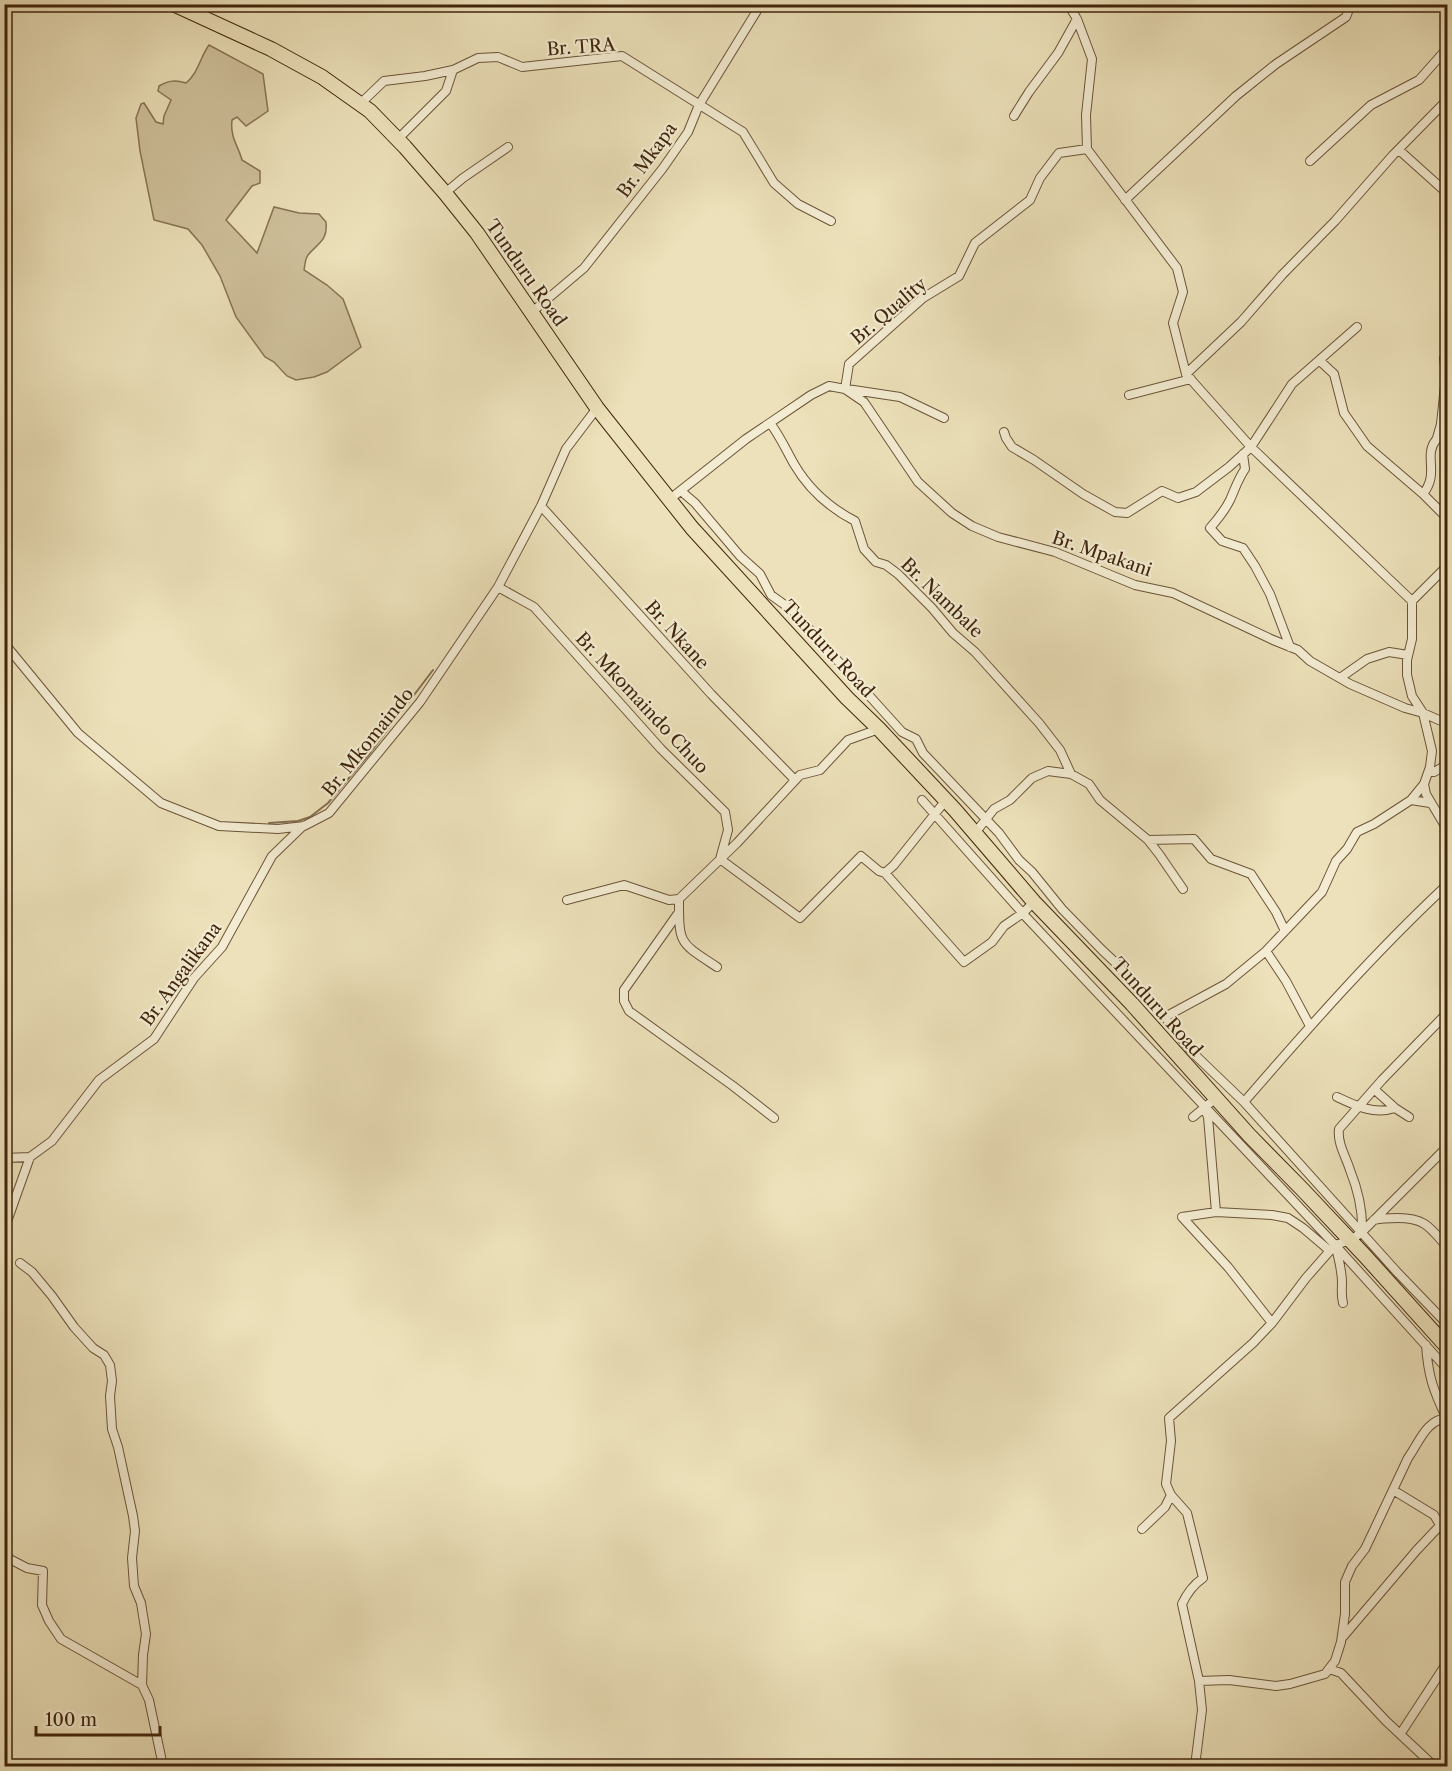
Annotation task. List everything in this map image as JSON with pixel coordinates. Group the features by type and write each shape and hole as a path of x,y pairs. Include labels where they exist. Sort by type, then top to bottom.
{"highway":[{"name":"Tunduru Road","path":"173,4 271,49 322,77 370,111 445,193 477,233 597,408 676,495 692,528 847,698 946,800 1034,902 1132,1004 1249,1135 1356,1236 1448,1348"}],"street":[{"name":"Br. Mkapa","path":"532,312 584,268 663,168 688,132 699,105 761,4"},
{"path":"1068,4 1077,19 1092,59 1086,115 1087,149 1177,268 1183,292 1173,323 1188,377 1251,447 1412,601"},
{"path":"1125,200 1236,96 1276,64 1346,16 1351,4"},
{"path":"1014,116 1058,53 1077,19"},
{"path":"1310,161 1371,105 1419,80 1443,53 1448,51"},
{"name":"Br. TRA","path":"360,104 384,81 453,70 478,58 498,57 522,67 622,56 743,132 774,183 798,204 831,221"},
{"path":"397,140 446,91 453,70"},
{"path":"1129,394 1188,377 1448,99"},
{"path":"445,193 507,147"},
{"name":"Br. Quality","path":"845,389 849,364 923,298 959,276 975,243 1030,200 1040,177 1059,153 1087,149"},
{"path":"1399,150 1448,194"},
{"path":"1004,432 1012,447 1114,512 1127,513 1162,491 1178,498 1196,492 1251,447 1292,384 1357,327"},
{"path":"1424,494 1429,487 1432,473 1431,450 1442,424 1447,376 1444,358 1448,354"},
{"path":"1320,361 1334,374 1344,413 1367,446 1424,494 1448,519"},
{"path":"676,495 746,439 811,395 829,386 900,397 944,418"},
{"name":"Br. Mpakani","path":"845,389 864,402 918,482 952,513 972,526 998,537 1055,552 1135,585 1173,593 1298,650 1310,661 1340,678 1405,708 1448,724"},
{"name":"Br. Mkomaindo","path":"4,643 78,733 161,803 219,826 278,829 304,826 329,813 420,702 498,587 541,506 566,449 597,408"},
{"name":"Br. Nambale","path":"770,423 778,433 795,466 820,498 836,511 855,521 864,549 876,562 886,565 898,574 953,633 975,652 1039,723 1060,750 1071,774"},
{"path":"1436,440 1448,430"},
{"path":"1243,454 1245,469 1221,515 1210,528 1222,541 1243,548 1270,594 1290,647"},
{"path":"676,495 695,502 740,556 759,574 771,595 792,610 902,732 916,739 923,753 999,834 1062,909 1118,965 1135,987 1165,1017 1192,1052 1244,1102 1356,1236 1397,1272 1448,1325"},
{"name":"Br. Nkane","path":"541,506 711,694 795,780"},
{"path":"1165,1017 1226,984 1266,951 1322,892 1336,861 1347,849 1357,832 1411,800 1424,784 1432,751 1423,713 1412,696 1407,675 1412,639 1412,601 1448,565"},
{"name":"Br. Mkomaindo Chuo","path":"498,587 534,607 661,749 725,812 728,830 720,859"},
{"path":"1340,678 1367,659 1389,652 1408,655"},
{"path":"567,900 624,885 669,900 679,899 737,843 800,775 820,770 848,740 879,729"},
{"path":"1429,771 1434,772 1448,764"},
{"path":"975,833 994,809 1010,800 1032,778 1048,771 1071,774 1089,784 1100,800 1148,840 1183,889"},
{"path":"1424,784 1430,803 1448,831"},
{"path":"922,800 1023,913 1448,1370"},
{"path":"885,873 894,866 946,800"},
{"path":"1411,800 1430,803"},
{"name":"Br. Angalikana","path":"30,1157 52,1141 99,1080 154,1039 194,978 222,947 272,856 304,826"},
{"path":"1148,840 1194,839 1211,859 1251,874 1276,912 1285,931"},
{"path":"720,859 800,918 861,856 879,871 885,873 964,962 992,942 1004,926 1034,902"},
{"path":"1244,1102 1310,1026 1418,912 1448,884"},
{"path":"679,899 679,930 686,947 717,967"},
{"path":"679,912 624,990 624,1001 629,1011 733,1086 774,1119"},
{"path":"1266,951 1286,981 1310,1026"},
{"path":"1356,1236 1362,1216 1359,1198 1338,1135 1339,1129 1448,1012"},
{"path":"1374,1089 1409,1117"},
{"path":"1337,1097 1376,1112 1395,1108"},
{"path":"1192,1117 1216,1098"},
{"path":"1204,1108 1208,1117 1216,1212"},
{"path":"1195,1767 1202,1710 1199,1681 1182,1604 1187,1594 1203,1578 1187,1513 1171,1494 1166,1484 1171,1441 1169,1418 1253,1343 1333,1248 1356,1236 1373,1221 1448,1146"},
{"path":"4,1158 30,1157 4,1230"},
{"path":"1272,1323 1228,1267 1182,1217 1216,1212 1288,1218 1333,1248 1341,1271 1340,1295 1343,1303"},
{"path":"1373,1221 1385,1218 1419,1220 1429,1227 1448,1248"},
{"path":"20,1263 32,1272 74,1328 93,1348 104,1355 110,1365 112,1429 133,1516 134,1586 141,1603 146,1634 142,1685 149,1700 163,1767"},
{"path":"1199,1681 1229,1680 1276,1686 1290,1684 1325,1674 1335,1661 1345,1614 1345,1582 1352,1566 1365,1549 1408,1458 1426,1428 1438,1419 1447,1418 1432,1389 1427,1368 1426,1345"},
{"path":"1393,1490 1434,1515 1448,1536"},
{"path":"1142,1529 1165,1507 1171,1494"},
{"path":"1341,1638 1448,1517"},
{"path":"4,1556 27,1568 43,1571 42,1605 61,1639 142,1685"},
{"path":"1401,1733 1448,1661"},
{"path":"1329,1669 1341,1673 1434,1767"}],"shaded area":[{"path":"209,45 263,74 268,111 246,126 237,117 232,120 233,137 242,160 260,171 260,183 252,186 226,220 257,253 274,207 299,213 319,214 326,222 324,238 307,257 304,270 343,299 361,347 327,372 314,377 296,380 287,376 274,362 265,357 236,317 220,276 202,245 188,229 154,220 136,118 141,104 144,103 156,122 163,124 171,100 158,91 159,86 172,81 186,83 194,74"}],"waterway":[{"path":"269,823 298,821 310,817 328,803 370,753 433,670"}]}
